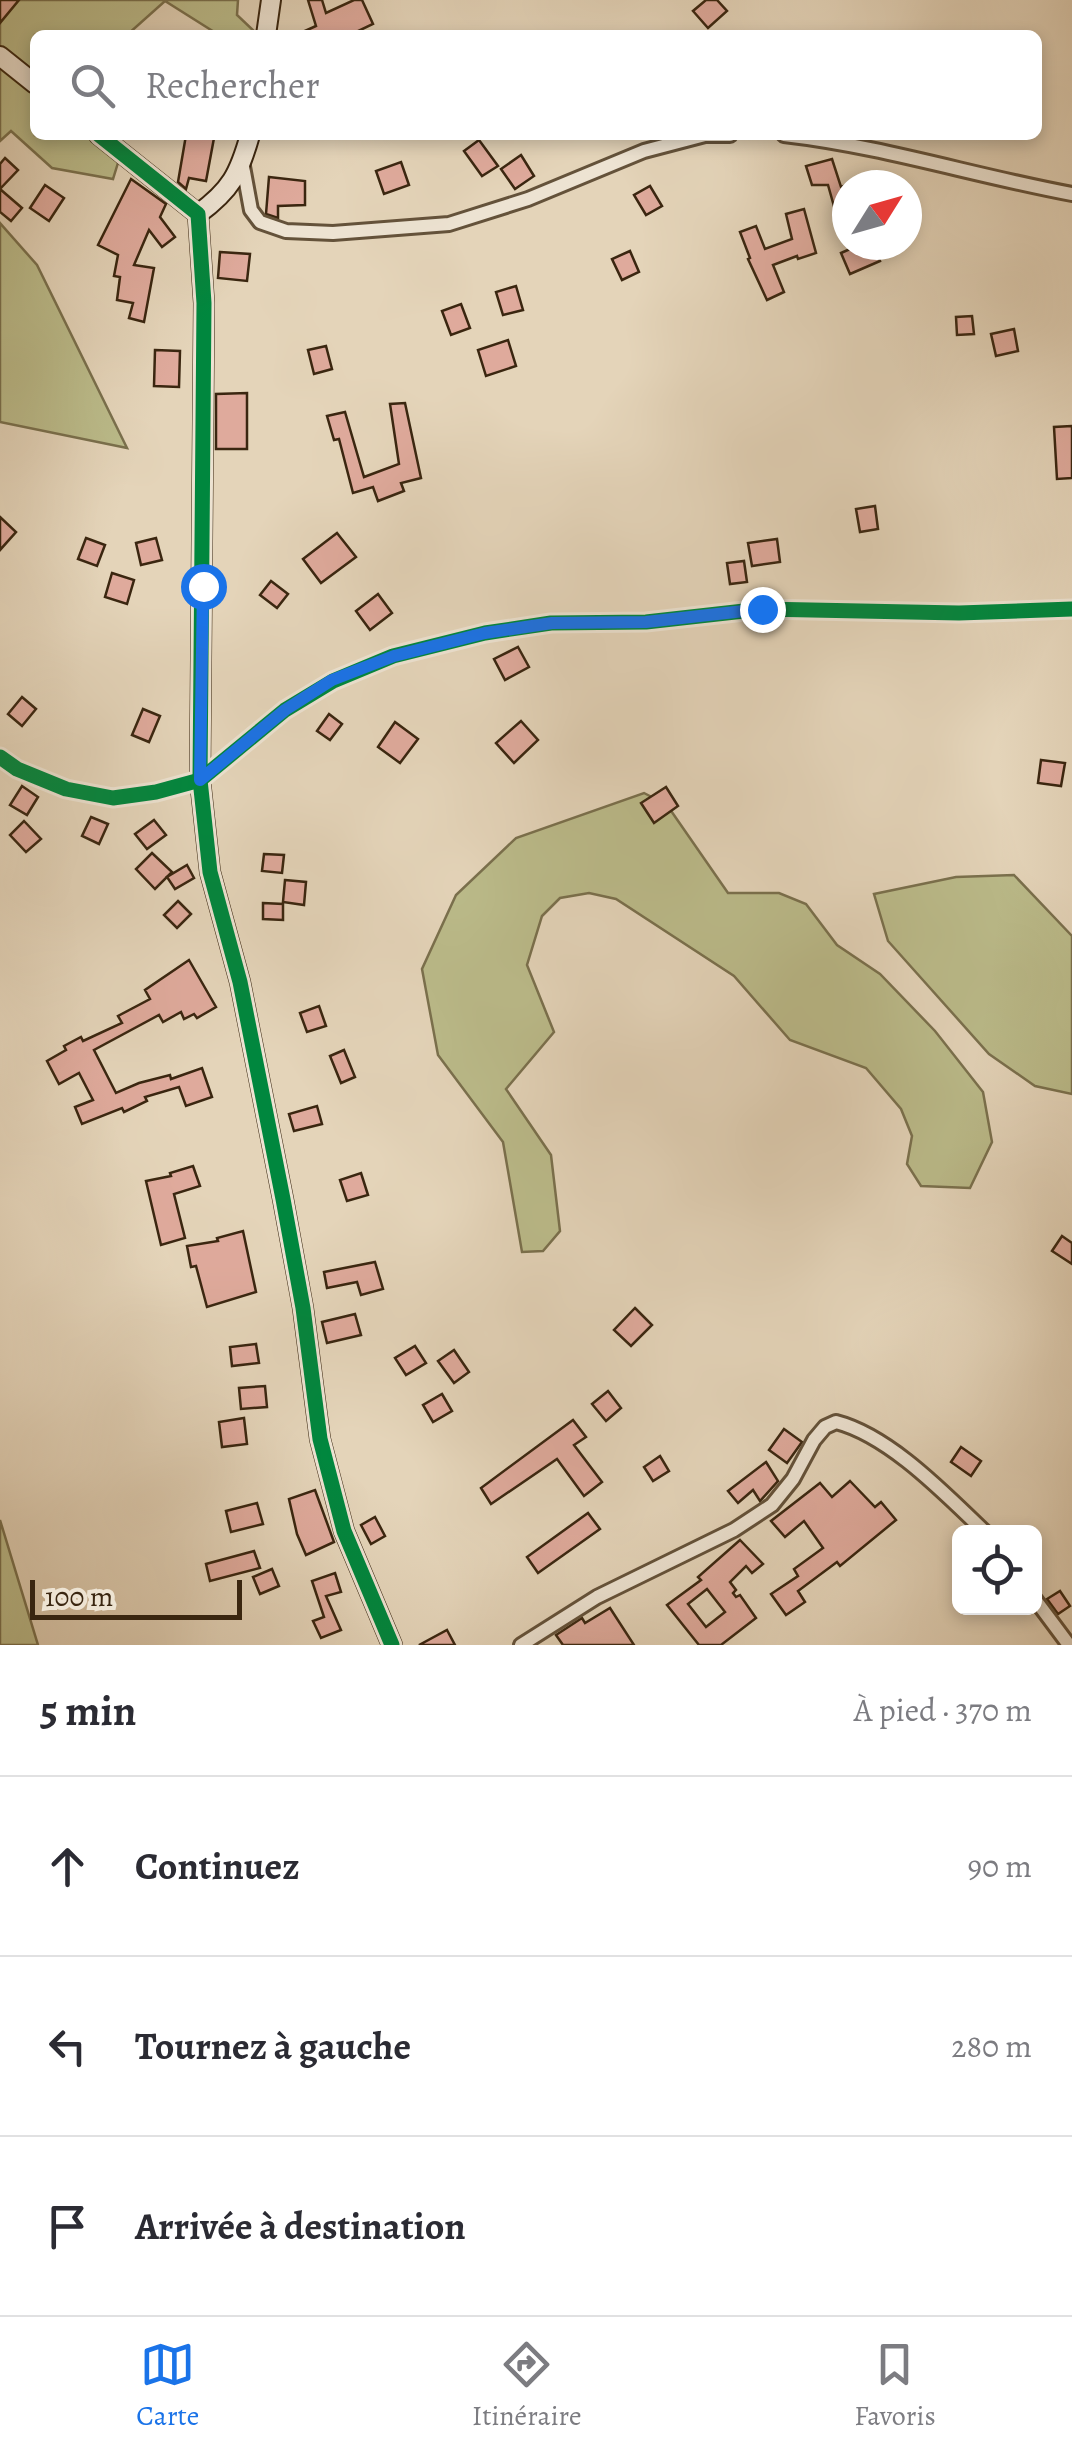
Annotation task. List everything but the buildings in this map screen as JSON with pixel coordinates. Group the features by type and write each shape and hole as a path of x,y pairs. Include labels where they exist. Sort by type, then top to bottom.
{"street":[{"path":"267,30 272,0"},
{"path":"0,56 30,80"},
{"path":"105,140 198,214 204,303 200,780 210,872 240,982 304,1308 320,1439 344,1531 392,1645"},
{"path":"198,214 233,183 248,140"},
{"path":"242,161 251,210 260,222 286,230 333,233 449,224 528,198 644,151 689,140"},
{"path":"830,140 1072,194"},
{"path":"0,757 17,769 66,789 113,798 200,780 285,710 332,680 394,656 485,633 552,623 646,622 762,609 959,613 1072,609"},
{"path":"521,1645 597,1596 734,1530 772,1506 793,1479 814,1440 825,1427 836,1422 858,1427 934,1483 978,1525"},
{"path":"1042,1609 1069,1645"}],"green space":[{"path":"0,0 238,0 237,15 253,30 211,30 165,1 133,30 30,30 30,140 120,140 121,153 113,179 52,168 11,131 0,141"},
{"path":"0,223 37,265 127,448 0,422"},
{"path":"644,793 667,805 728,893 779,893 806,904 837,945 880,974 935,1031 983,1092 992,1142 970,1188 921,1186 907,1164 912,1136 901,1109 866,1068 790,1040 734,976 616,899 589,893 560,898 542,916 527,965 554,1032 506,1089 551,1155 560,1231 543,1251 522,1252 503,1142 438,1055 422,969 456,895 516,838"},
{"path":"1014,875 1072,936 1072,1094 1035,1086 989,1054 888,941 874,894 956,877"},
{"path":"0,1520 38,1645 0,1645"}],"cycle path":[{"path":"105,140 198,214 204,303 200,780 210,872 240,982 283,1199 303,1308 320,1439 344,1531 392,1645"},
{"path":"0,757 17,769 66,789 113,798 156,792 200,780 285,710 333,681 393,656 485,633 551,623 646,622 762,609 959,613 1072,609"}],"route":[{"path":"203,586 200,780 285,710 332,680 394,656 485,633 552,623 646,622 762,609"}]}
